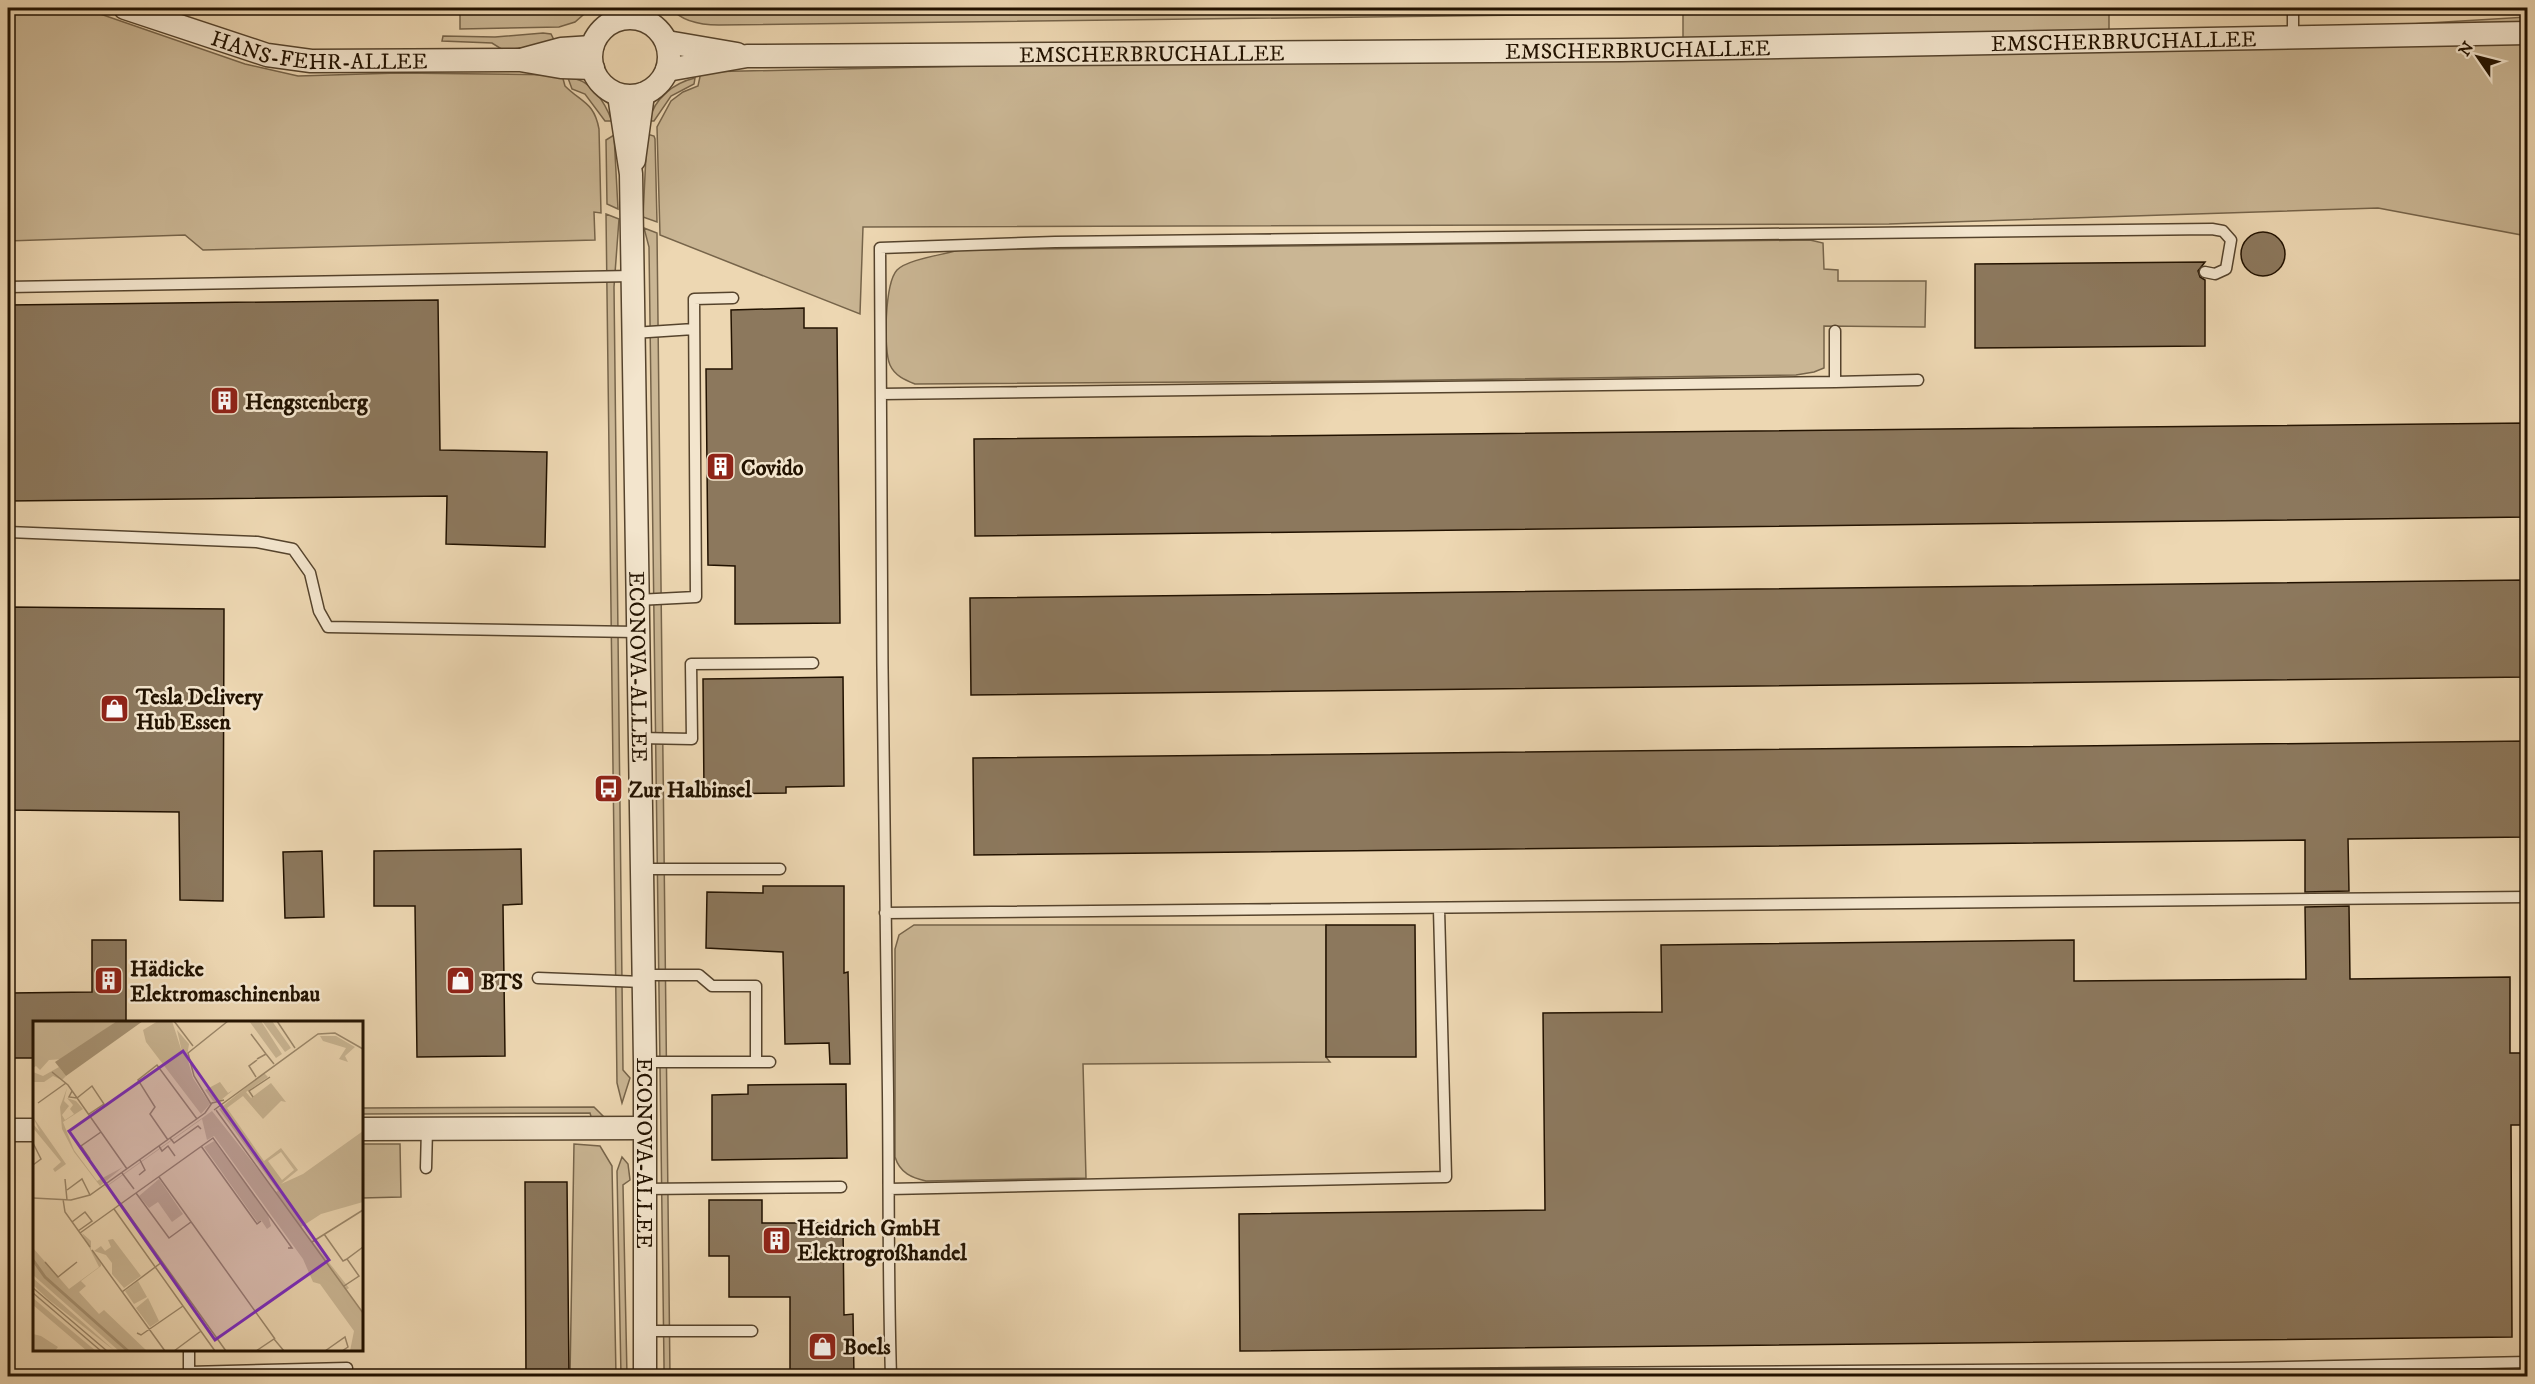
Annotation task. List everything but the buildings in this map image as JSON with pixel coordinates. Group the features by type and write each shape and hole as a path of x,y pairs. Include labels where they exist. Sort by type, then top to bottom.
{"street":[{"name":"HANS-FEHR-ALLEE","path":"125,8 267,55 311,61 520,60 561,49 593,58"},
{"path":"628,14 652,25 667,42 669,54 667,70 653,89 631,96 619,94 600,81 593,58 606,27 628,14"},
{"name":"EMSCHERBRUCHALLEE","path":"667,70 747,56 1621,50 2528,33"},
{"name":"EMSCHERBRUCHALLEE","path":"667,42 747,56"},
{"name":"ECONOVA-ALLEE","path":"619,94 631,174 638,738 645,1062 643,1128 645,1377"},
{"name":"ECONOVA-ALLEE","path":"631,174 640,127 643,94"},
{"path":"363,1129 643,1128"},
{"path":"8,1130 33,1130"}],"lane":[{"path":"2293,8 2293,36"},
{"path":"906,1377 891,1376 888,1284 880,248 1090,242 2212,229 2223,231 2231,240 2226,269 2215,274 2205,272"},
{"path":"8,287 632,276"},
{"path":"637,600 696,597 694,298 733,298"},
{"path":"633,333 694,329"},
{"path":"1835,331 1835,382"},
{"path":"881,394 1918,380"},
{"path":"8,532 257,542 293,549 310,573 320,611 328,627 637,632"},
{"path":"638,738 692,738 691,664 813,663"},
{"path":"641,869 780,869"},
{"path":"885,913 2528,897"},
{"path":"889,1189 1446,1177 1439,909"},
{"path":"538,978 643,978 699,975 712,986 756,986 756,1062"},
{"path":"645,1062 770,1062"},
{"path":"426,1168 427,1128"},
{"path":"643,1189 841,1187"},
{"path":"644,1331 752,1331"},
{"path":"189,1351 189,1372 347,1368"},
{"path":"1165,1377 2528,1362"},
{"path":"2393,1365 2394,1377"}],"shaded area":[{"path":"8,8 83,8 245,64 298,76 398,73 562,75 565,86 591,108 599,129 601,213 594,212 595,240 203,250 185,235 8,241"},
{"path":"460,8 591,8 575,22 559,27 460,29"},
{"path":"671,8 2109,8 2109,42 2527,17 2527,236 2378,208 1889,224 863,227 860,314 660,235 657,127 671,101 683,92 698,86 701,72 1683,50 1683,13 719,25 693,22 681,17"},
{"path":"551,34 556,44 503,50 492,43 442,41 443,36 495,37"},
{"path":"568,78 584,82 590,87 601,99 612,121 605,121 585,94 572,89"},
{"path":"695,78 694,84 671,96 654,121 649,121 655,106 666,93 679,84"},
{"path":"647,134 654,136 655,139 657,222 643,217"},
{"path":"614,135 618,209 607,204 606,140"},
{"path":"606,214 619,219 614,287 623,1070 630,1078 622,1103 617,1083"},
{"path":"644,228 657,233 670,1376 664,1376 649,247"},
{"path":"1810,240 1823,243 1824,269 1838,270 1838,281 1926,281 1925,327 1824,326 1824,368 1796,375 915,384 897,375 890,365 886,345 890,288 897,270 917,260 959,250"},
{"path":"914,925 1326,925 1326,1057 1330,1062 1083,1064 1086,1178 926,1181 916,1178 903,1171 895,1157 895,949 899,935"},
{"path":"594,1107 605,1118 592,1120 590,1113 363,1114 363,1108"},
{"path":"363,1144 400,1144 401,1197 363,1198"},
{"path":"574,1144 600,1146 612,1166 616,1376 570,1376"},
{"path":"622,1157 628,1164 630,1180 623,1185 627,1376 621,1376 617,1171"}],"place":[{"name":"Hengstenberg","path":"224,401"},
{"name":"Covido","path":"720,467"},
{"name":"Tesla Delivery Hub Essen","path":"115,709"},
{"name":"Zur Halbinsel","path":"608,789"},
{"name":"Hädicke Elektromaschinenbau","path":"109,981"},
{"name":"BTS","path":"460,981"},
{"name":"Heidrich GmbH Elektrogroßhandel","path":"776,1240"},
{"name":"Boels","path":"822,1346"}]}
